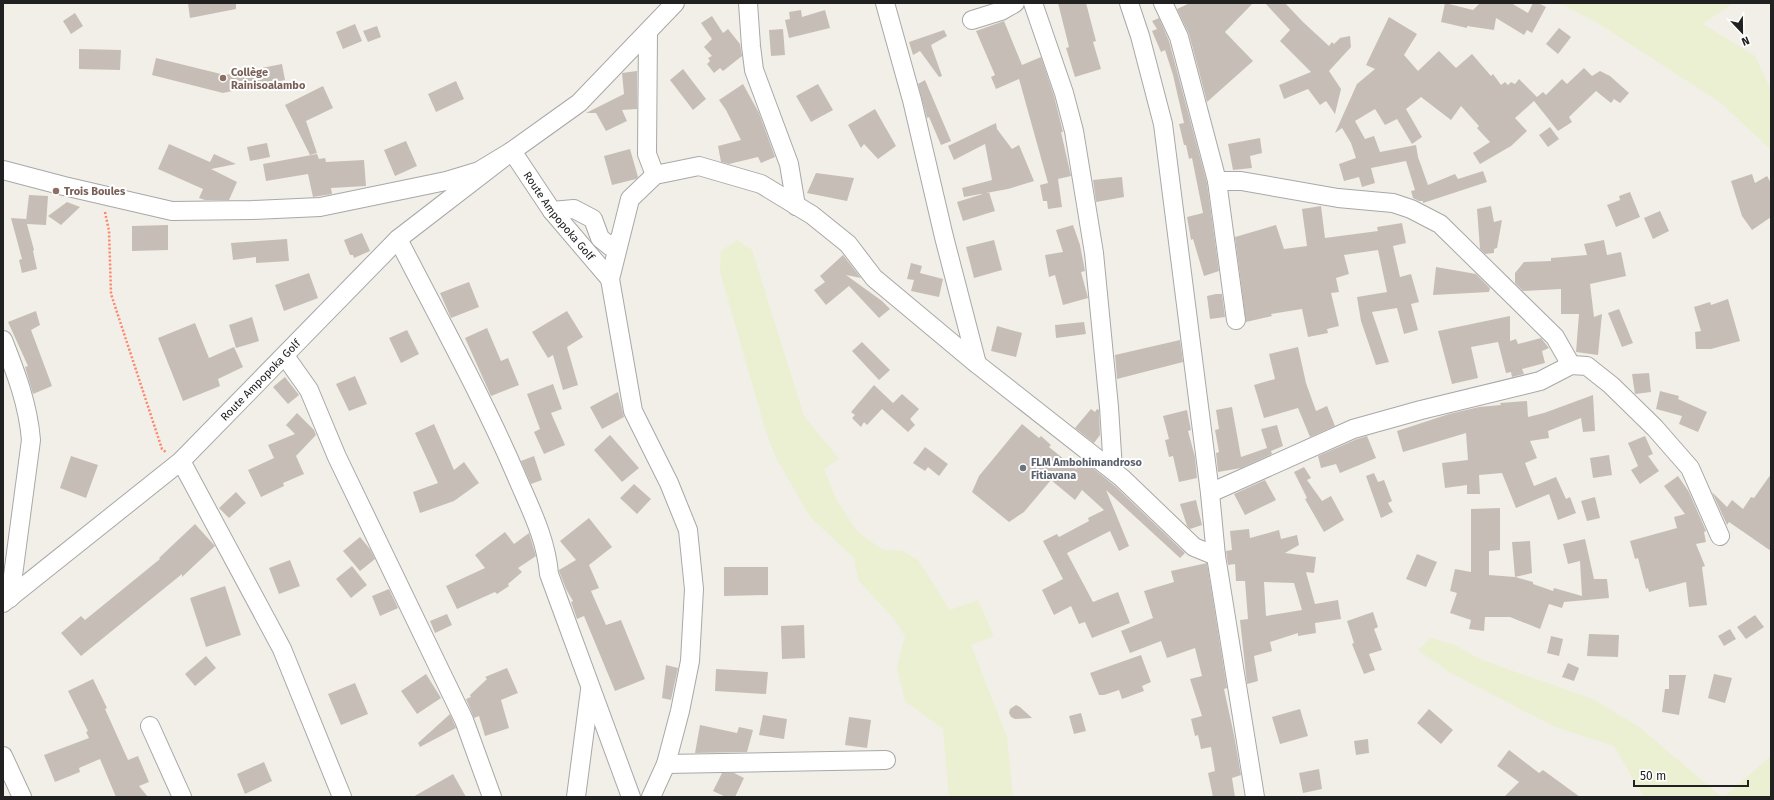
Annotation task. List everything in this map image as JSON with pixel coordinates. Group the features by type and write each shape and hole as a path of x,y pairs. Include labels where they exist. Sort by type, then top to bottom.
{"street":[{"path":"3,170 172,211 320,207 446,180 479,171 512,151 579,103 675,3"},
{"path":"748,3 754,70 789,164 796,206"},
{"path":"885,3 912,100 944,237 977,364"},
{"path":"972,20 1001,11 1015,3"},
{"path":"1032,3 1064,93 1074,131 1094,253 1109,407 1113,470"},
{"path":"1129,3 1140,36 1163,124 1210,493 1216,556 1255,797"},
{"path":"1163,3 1179,37 1217,181 1236,320"},
{"path":"648,32 648,154 655,175"},
{"name":"Route Ampopoka Golf","path":"6,601 182,461 398,239 512,151 552,211 610,279"},
{"path":"650,797 666,764 680,711 690,661 694,589 688,530 669,483 633,411 610,279 630,199 655,175 699,166 761,184 812,215 848,244 874,278 977,364 1113,470 1194,547 1216,556"},
{"path":"1217,181 1241,181 1338,198 1393,203 1411,209 1440,224 1555,337 1571,365"},
{"path":"552,211 574,209 593,219 600,238 611,247 619,240"},
{"path":"398,239 497,432 538,526 548,557 549,574 631,797"},
{"path":"3,340 21,384 30,419 32,440 6,601"},
{"path":"285,356 309,390 337,457 464,720 492,797"},
{"path":"1210,493 1352,429 1540,380 1571,365 1587,366 1611,385 1655,428 1690,468 1720,536"},
{"path":"182,461 282,649 342,797"},
{"path":"576,797 590,688"},
{"path":"150,726 182,797"},
{"path":"3,756 22,797"},
{"path":"666,764 886,760"}],"path":[{"path":"101,194 109,231 111,294 162,449 182,461"}],"green space":[{"path":"1559,3 1733,3 1703,24 1755,56 1771,90 1771,150 1721,103 1596,22"},
{"path":"737,240 752,250 804,416 839,459 824,469 837,501 857,531 883,550 903,551 918,560 950,610 978,600 994,636 971,645 1007,737 1013,797 949,797 943,729 905,701 897,668 905,636 895,620 858,580 854,558 810,517 775,456 765,429 720,272 721,251"},
{"path":"1431,638 1455,645 1482,660 1593,699 1639,727 1722,797 1644,797 1614,746 1555,727 1449,672 1418,650"},
{"path":"1771,756 1771,797 1724,797"}],"building":[{"path":"188,3 236,3 236,9 190,18"},
{"path":"1058,3 1086,3 1096,41 1093,42 1101,69 1075,77 1066,48 1069,47"},
{"path":"1190,3 1253,3 1225,32 1253,61 1207,102 1189,34 1177,9"},
{"path":"1265,3 1285,3 1329,46 1332,42 1334,44 1340,38 1350,36 1351,47 1329,71 1341,89 1335,114 1326,101 1320,105 1308,89 1284,99 1279,85 1311,72 1280,41 1290,30"},
{"path":"1445,3 1473,10 1480,3 1511,3 1528,13 1533,3 1538,3 1546,7 1532,33 1527,30 1524,35 1496,18 1494,30 1467,26 1467,28 1441,22"},
{"path":"801,10 802,17 825,10 830,28 789,38 785,20 790,19 789,12"},
{"path":"75,13 83,26 71,34 63,21"},
{"path":"712,16 723,33 728,29 740,44 742,56 723,71 720,68 714,73 707,64 710,61 708,58 712,56 704,47 712,39 701,23"},
{"path":"1389,17 1417,34 1404,55 1418,71 1439,51 1456,68 1472,54 1491,76 1493,74 1501,85 1505,82 1508,85 1511,82 1515,84 1519,79 1537,97 1543,92 1546,95 1562,79 1567,84 1584,68 1592,76 1600,71 1610,76 1629,93 1620,103 1614,99 1611,103 1596,91 1569,117 1572,122 1558,131 1534,101 1515,118 1527,131 1511,146 1480,164 1473,153 1490,142 1477,128 1479,126 1461,106 1451,120 1421,97 1406,109 1422,137 1412,144 1397,119 1385,125 1375,109 1355,121 1365,139 1374,136 1380,152 1416,145 1418,157 1428,185 1455,174 1458,179 1483,171 1487,182 1423,203 1423,201 1413,198 1411,191 1415,190 1406,161 1371,168 1375,183 1362,187 1359,177 1344,181 1339,164 1356,158 1351,143 1342,128 1335,133 1357,84 1375,69 1366,65"},
{"path":"1159,18 1169,41 1207,183 1219,271 1204,276 1193,239 1191,240 1187,217 1203,213 1192,158 1189,159 1179,124 1184,123 1173,75 1165,50 1161,52 1152,31 1157,29 1152,21"},
{"path":"1004,21 1022,65 1041,57 1054,96 1063,132 1061,132 1071,176 1058,179 1062,207 1048,209 1047,201 1043,201 1040,185 1048,183 1019,79 996,89 991,77 995,75 976,31"},
{"path":"355,24 362,41 343,49 336,32"},
{"path":"377,26 381,37 368,42 363,31"},
{"path":"1559,28 1571,37 1558,54 1546,44"},
{"path":"783,29 785,55 771,56 769,30"},
{"path":"944,30 947,36 931,45 942,76 939,77 920,51 913,55 909,42"},
{"path":"79,49 121,50 120,70 79,69"},
{"name":"Collège Rainisoalambo","path":"156,58 225,75 282,64 285,80 223,93 152,75"},
{"path":"683,69 706,99 693,110 670,80"},
{"path":"637,71 637,109 622,110 627,121 606,131 596,113 586,113 624,94 622,73"},
{"path":"925,80 951,141 941,145 929,117 927,118 918,84"},
{"path":"456,81 464,99 436,112 428,94"},
{"path":"743,84 759,113 775,157 761,163 758,157 729,164 721,162 718,146 741,140 726,110 719,100"},
{"path":"818,84 833,110 811,122 796,96"},
{"path":"323,86 333,108 306,121 317,153 310,155 285,105"},
{"path":"875,109 896,146 878,159 864,144 861,148 848,125"},
{"path":"996,123 997,129 1012,149 1019,145 1034,181 1008,189 964,197 962,188 992,180 985,144 954,160 948,146"},
{"path":"1550,127 1559,139 1548,147 1539,135"},
{"path":"1260,138 1262,153 1250,156 1252,168 1233,170 1228,144"},
{"path":"406,141 417,166 395,176 384,150"},
{"path":"267,143 270,157 250,161 247,147"},
{"path":"169,144 210,162 214,154 236,164 211,169 237,182 229,200 205,200 199,198 203,189 158,169"},
{"path":"630,149 638,177 636,179 612,185 604,156"},
{"path":"317,154 319,159 325,158 326,162 364,160 366,186 331,188 332,194 313,197 308,174 266,181 263,164"},
{"path":"816,173 854,178 847,201 807,193"},
{"path":"1752,174 1755,183 1767,176 1771,183 1771,217 1752,230 1742,216 1731,181"},
{"path":"1122,177 1124,197 1096,202 1093,180"},
{"path":"989,192 995,211 963,221 957,202"},
{"path":"1630,192 1640,217 1616,227 1607,205 1620,200 1619,196"},
{"path":"29,195 48,196 46,225 27,224 37,269 22,273 19,260 22,259 11,218 26,219 26,221"},
{"path":"67,202 80,207 61,225 48,216"},
{"path":"1321,206 1325,238 1378,231 1377,227 1402,223 1406,243 1393,246 1400,277 1411,274 1419,302 1411,304 1418,330 1404,334 1397,308 1372,312 1389,362 1376,365 1361,321 1357,297 1387,292 1378,250 1344,255 1349,274 1336,278 1339,292 1331,293 1339,326 1327,329 1328,333 1308,337 1302,309 1271,314 1272,316 1246,322 1235,237 1276,225 1284,249 1307,246 1302,209"},
{"path":"1491,206 1494,222 1502,220 1497,248 1494,249 1494,253 1485,254 1480,249 1477,209"},
{"path":"1660,211 1669,231 1653,239 1644,218"},
{"path":"168,225 168,250 132,251 132,226"},
{"path":"1073,225 1080,245 1085,271 1081,272 1088,298 1063,305 1055,275 1049,277 1045,255 1063,252 1056,230"},
{"path":"362,233 370,251 354,258 353,255 350,255 344,240"},
{"path":"287,239 289,261 256,263 256,257 233,260 231,243"},
{"path":"994,240 1002,270 974,278 966,247"},
{"path":"1604,240 1607,255 1621,252 1626,276 1590,284 1594,317 1602,314 1598,355 1576,352 1579,314 1561,314 1561,289 1523,291 1515,283 1515,273 1524,262 1551,261 1551,258 1587,255 1584,244"},
{"path":"843,255 861,278 846,275 882,301 890,309 879,318 849,286 826,305 814,290 825,282 820,276"},
{"path":"911,263 922,266 920,273 943,279 939,297 911,291 914,280 907,279"},
{"path":"1436,267 1476,274 1490,288 1489,292 1433,295"},
{"path":"309,273 318,298 284,311 275,285"},
{"path":"469,282 479,307 451,318 440,293"},
{"path":"1222,294 1225,317 1210,319 1207,296"},
{"path":"1728,299 1740,341 1711,349 1696,349 1695,332 1701,331 1694,307 1710,302 1711,305"},
{"path":"1619,309 1633,343 1622,347 1608,313"},
{"path":"36,311 40,325 31,330 52,386 33,394 25,367 28,366 8,322"},
{"path":"567,311 583,337 567,347 578,385 563,390 553,355 548,358 532,332"},
{"path":"1510,316 1510,341 1516,339 1518,344 1541,338 1549,348 1542,351 1545,363 1522,369 1524,374 1512,377 1511,372 1506,373 1498,342 1471,347 1478,378 1452,384 1438,331"},
{"path":"252,317 259,341 236,348 229,325"},
{"path":"1084,322 1086,334 1056,338 1055,325"},
{"path":"195,323 209,358 234,347 243,367 218,379 220,386 183,401 158,338"},
{"path":"997,326 1022,333 1016,357 991,351"},
{"path":"487,328 501,361 508,358 519,385 491,396 465,338"},
{"path":"407,330 419,354 401,363 389,338"},
{"path":"1180,340 1183,362 1117,379 1115,355"},
{"path":"862,342 890,370 879,380 852,351"},
{"path":"1298,347 1306,383 1316,411 1327,406 1335,426 1310,437 1298,408 1264,418 1254,385 1275,379 1269,354"},
{"path":"1649,373 1651,392 1635,394 1632,374"},
{"path":"355,376 367,404 349,411 336,384"},
{"path":"285,377 299,395 288,404 273,387"},
{"path":"553,384 562,409 551,413 565,445 544,454 534,432 540,429 527,394"},
{"path":"874,385 893,403 902,394 919,409 910,419 915,425 908,432 882,409 867,425 864,422 861,427 852,418 855,415 851,412"},
{"path":"1660,391 1679,396 1678,399 1707,412 1698,432 1679,424 1682,416 1656,409"},
{"path":"618,392 624,417 602,429 590,407"},
{"path":"1593,395 1595,431 1583,432 1581,418 1548,431 1549,438 1530,441 1537,458 1525,463 1534,486 1556,477 1566,499 1570,497 1576,513 1558,520 1549,494 1516,508 1502,473 1479,475 1480,494 1467,494 1467,485 1445,488 1442,463 1468,460 1466,433 1403,452 1397,431 1449,414 1479,407 1501,405 1500,403 1527,401 1528,417 1544,413"},
{"path":"1232,407 1241,457 1267,448 1261,429 1277,425 1283,446 1271,451 1272,454 1241,468 1218,472 1216,453 1219,452 1215,430 1219,429 1216,410"},
{"path":"1091,409 1095,412 1097,409 1099,410 1100,435 1094,443 1075,428"},
{"path":"1187,410 1191,430 1188,431 1195,457 1197,478 1179,482 1173,456 1169,457 1165,440 1169,439 1163,416"},
{"path":"297,413 314,430 316,435 296,456 304,474 283,483 284,486 261,497 248,470 274,458 268,445 295,434 286,425"},
{"path":"434,424 454,470 464,462 479,483 454,501 420,513 413,492 438,483 415,433"},
{"path":"1022,424 1039,438 1041,436 1051,445 1049,447 1076,469 1084,461 1115,486 1185,553 1180,558 1106,490 1129,546 1119,551 1110,531 1067,553 1093,602 1118,592 1130,623 1092,638 1085,622 1079,624 1071,606 1054,615 1042,590 1063,579 1043,541 1057,534 1059,537 1089,521 1088,518 1104,510 1082,490 1075,500 1051,480 1024,512 1009,522 972,492 979,476"},
{"path":"610,435 639,468 622,482 594,450"},
{"path":"1367,436 1376,458 1340,473 1336,464 1321,468 1318,456"},
{"path":"1645,436 1653,454 1648,456 1659,471 1640,484 1631,470 1638,466 1628,443"},
{"path":"925,447 948,464 939,476 928,467 925,471 913,463"},
{"path":"1609,455 1612,475 1593,478 1590,458"},
{"path":"71,456 98,465 86,498 60,488"},
{"path":"534,456 542,480 531,484 521,461"},
{"path":"1304,467 1311,478 1307,480 1322,501 1331,496 1344,520 1324,532 1305,499 1307,498 1294,472"},
{"path":"1374,473 1378,482 1384,480 1392,501 1388,503 1393,512 1381,518 1366,476"},
{"path":"1771,474 1771,551 1729,522 1727,525 1712,492 1727,507 1732,500 1743,509 1751,497 1754,498"},
{"path":"1678,476 1689,492 1706,531 1704,532 1706,542 1696,544 1705,566 1702,567 1707,605 1689,607 1686,582 1649,592 1648,588 1646,589 1638,558 1635,559 1630,541 1677,528 1674,517 1685,514 1664,486"},
{"path":"1265,480 1276,500 1245,515 1234,494"},
{"path":"634,484 651,499 637,514 620,498"},
{"path":"236,492 246,503 229,518 219,508"},
{"path":"1595,497 1600,518 1587,521 1581,501"},
{"path":"1196,500 1202,525 1190,529 1187,526 1180,504"},
{"path":"1500,508 1500,550 1489,551 1489,575 1515,577 1533,582 1533,584 1553,591 1554,588 1582,596 1580,561 1568,564 1563,544 1585,539 1594,579 1607,579 1609,598 1564,602 1562,608 1549,604 1540,629 1510,617 1485,617 1484,631 1469,629 1471,620 1450,613 1457,593 1450,591 1455,569 1471,572 1471,509"},
{"path":"589,518 612,547 589,565 599,588 591,591 606,625 621,620 645,679 615,691 584,616 577,619 571,602 573,601 566,589 559,571 576,560 560,541"},
{"path":"195,524 215,546 182,577 182,574 81,656 61,633 81,616 85,620 160,559 159,558"},
{"path":"1249,529 1250,538 1279,530 1281,539 1297,535 1299,545 1285,553 1316,557 1314,573 1306,572 1315,604 1338,600 1341,619 1315,623 1316,633 1298,636 1298,633 1270,642 1272,651 1254,656 1258,681 1247,684 1240,620 1248,619 1245,581 1236,581 1235,564 1228,565 1226,551 1232,550 1230,531","holes":["1264,582 1294,583 1302,610 1266,616"]},
{"path":"505,532 514,544 529,533 536,556 518,568 522,572 508,584 509,586 497,594 495,592 457,609 446,586 485,568 475,555"},
{"path":"360,537 370,549 375,559 360,571 343,551"},
{"path":"1530,541 1532,573 1515,577 1512,542"},
{"path":"1417,554 1437,562 1426,587 1406,579"},
{"path":"290,560 300,586 279,594 269,568"},
{"path":"1207,563 1227,688 1224,689 1241,775 1232,778 1235,797 1213,797 1208,773 1215,771 1211,747 1201,749 1198,735 1195,736 1191,719 1202,716 1190,679 1202,676 1195,648 1167,658 1161,641 1130,653 1121,631 1153,618 1144,591 1174,582 1171,571"},
{"path":"352,566 367,585 351,598 336,579"},
{"path":"724,567 768,567 768,595 724,596"},
{"path":"225,586 241,635 206,647 190,598"},
{"path":"389,589 398,608 380,616 372,596"},
{"path":"1373,612 1378,627 1374,629 1382,650 1369,654 1375,670 1364,674 1352,644 1354,643 1347,621"},
{"path":"447,614 452,625 435,633 430,621"},
{"path":"1755,615 1764,627 1746,639 1737,627"},
{"path":"804,625 805,658 782,659 781,626"},
{"path":"1730,629 1736,639 1724,646 1718,636"},
{"path":"1589,634 1619,635 1618,657 1587,656"},
{"path":"1551,636 1563,639 1559,656 1547,653"},
{"path":"1141,655 1151,682 1142,686 1144,691 1122,699 1119,690 1104,695 1099,695 1090,673"},
{"path":"206,656 216,668 195,686 185,674"},
{"path":"1568,663 1579,668 1574,681 1562,677"},
{"path":"666,665 678,668 671,700 662,698"},
{"path":"507,668 518,693 501,700 509,728 485,736 479,716 474,718 466,699 471,697 470,695 487,679 485,677"},
{"path":"716,669 768,672 766,694 715,691"},
{"path":"426,674 441,698 417,714 401,691"},
{"path":"1714,674 1732,678 1725,703 1708,698"},
{"path":"1669,675 1686,675 1679,715 1662,712 1665,689 1669,689"},
{"path":"93,679 107,708 105,709 128,760 138,756 149,782 139,786 148,797 116,797 100,759 79,768 80,772 55,782 44,755 89,738 86,732 88,731 68,691"},
{"path":"355,683 368,714 341,725 328,694"},
{"path":"1016,705 1032,718 1015,719 1011,717 1009,713 1010,709"},
{"path":"1300,709 1308,736 1280,744 1272,717"},
{"path":"1429,709 1453,730 1441,744 1417,723"},
{"path":"1081,713 1086,731 1074,734 1069,716"},
{"path":"450,714 456,728 420,747 418,743"},
{"path":"763,715 787,719 784,739 759,735"},
{"path":"849,717 871,720 867,748 845,745"},
{"path":"700,725 737,733 739,727 753,730 747,752 695,753"},
{"path":"1368,739 1369,753 1356,755 1354,741"},
{"path":"1509,750 1539,773 1543,770 1580,797 1504,797 1519,782 1497,766"},
{"path":"264,762 272,781 245,794 237,774"},
{"path":"1319,769 1322,789 1303,793 1299,773"},
{"path":"722,773 734,773 744,778 735,797 726,797 713,791"},
{"path":"453,774 466,797 413,797"}],"place":[{"name":"Collège Rainisoalambo","path":"223,78"},
{"name":"Trois Boules","path":"56,191"},
{"name":"FLM Ambohimandroso Fitiavana","path":"1023,468"}]}
